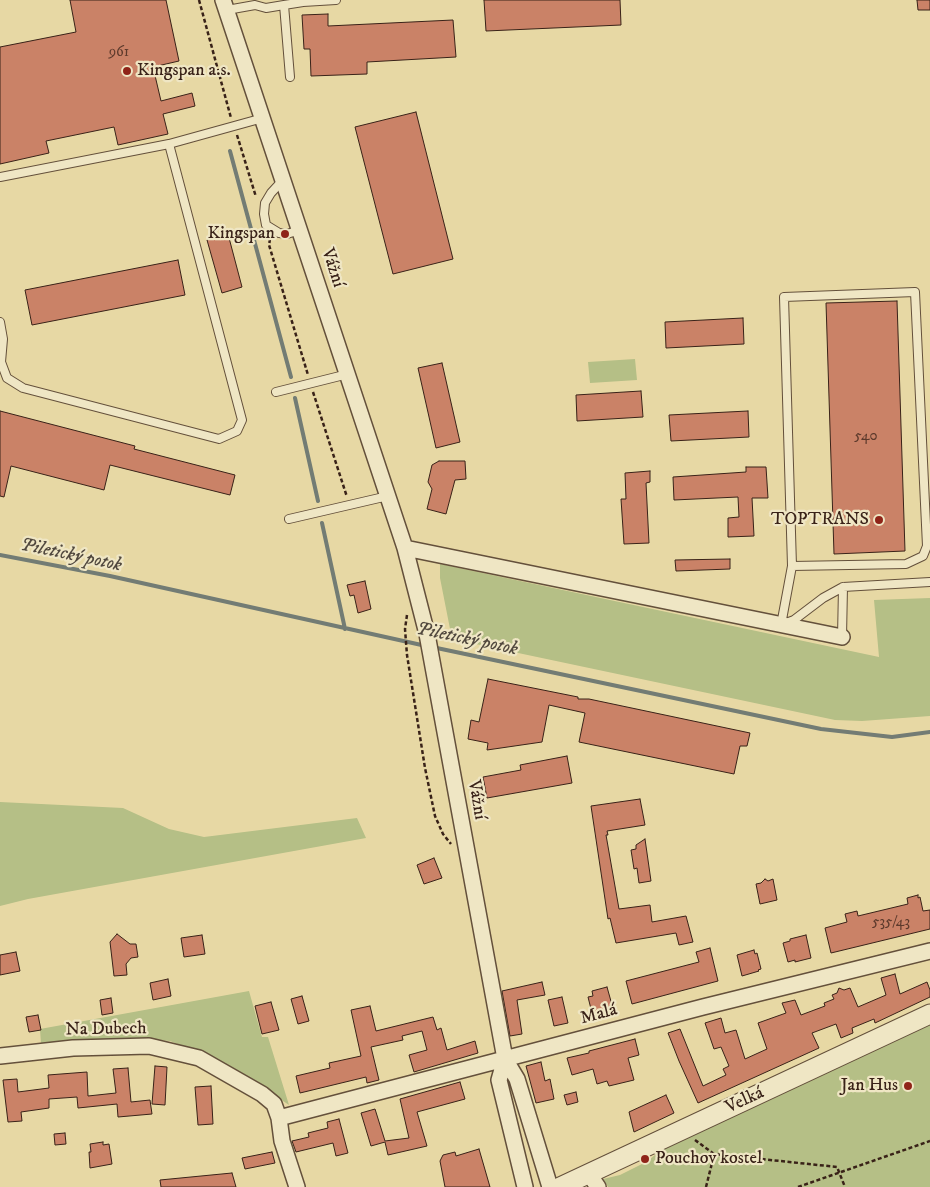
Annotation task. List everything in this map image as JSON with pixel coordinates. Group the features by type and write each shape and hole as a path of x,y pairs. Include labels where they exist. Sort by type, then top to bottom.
{"street":[{"name":"Vážní","path":"225,5 405,548 427,634 505,1059 517,1079 550,1187"},
{"path":"405,548 842,637"},
{"name":"Malá","path":"279,1118 703,1006 930,952"},
{"name":"Velká","path":"560,1187 593,1181 682,1131 930,1014"},
{"name":"Na Dubech","path":"4,1055 73,1048 149,1046 199,1058 262,1094 274,1104 279,1118"},
{"name":"Vážní","path":"505,1059 499,1080 525,1187"},
{"path":"279,1118 282,1141 297,1187"}],"lane":[{"path":"225,5 254,2 266,8 303,2 334,0"},
{"path":"284,5 290,77"},
{"path":"0,177 169,144 263,118"},
{"path":"0,322 3,339 1,362 8,378 23,388 219,439 237,431 242,420 169,144"},
{"path":"283,180 265,203 266,225 279,233 287,234 300,230"},
{"path":"792,566 906,564 923,556 927,546 915,292 784,297 792,566 781,624 794,620 823,598 843,587 930,582"},
{"path":"276,392 348,374"},
{"path":"289,519 388,496"},
{"path":"842,637 843,587"}],"path":[{"path":"199,0 233,126 257,199 265,203"},
{"path":"272,230 269,245 349,505"},
{"path":"405,629 407,654 425,768 435,816 443,834 450,843 467,855"},
{"path":"682,1131 714,1154 837,1167 845,1187"},
{"path":"798,1187 930,1141"},
{"path":"706,1187 714,1154"}],"green space":[{"path":"635,359 637,380 590,383 588,362"},
{"path":"440,564 879,657 874,600 930,598 930,716 862,721 835,720 452,639 440,578"},
{"path":"0,802 123,808 169,829 204,837 357,818 366,838 28,899 0,906"},
{"path":"249,991 262,1037 268,1037 289,1105 265,1089 196,1051 170,1041 137,1038 41,1044 40,1029"},
{"path":"930,1024 930,1187 608,1187 603,1179 620,1175 648,1161 664,1147"}],"building":[{"path":"70,0 166,0 179,61 153,67 161,101 192,93 195,106 163,114 168,134 118,145 114,127 46,141 49,153 0,164 0,47 76,32"},
{"path":"484,0 620,0 621,25 486,31"},
{"path":"917,0 930,0 930,10 918,10"},
{"path":"328,14 328,26 453,20 456,57 367,62 367,74 311,76 310,49 304,49 302,15"},
{"path":"416,112 453,259 393,274 355,127"},
{"path":"228,234 242,287 222,293 207,240"},
{"path":"178,260 185,295 32,325 25,290"},
{"path":"897,301 905,551 834,554 826,303"},
{"path":"743,318 744,344 666,348 665,322"},
{"path":"442,363 460,442 436,448 418,368"},
{"path":"641,391 643,417 577,421 576,395"},
{"path":"0,411 135,446 134,449 235,475 230,495 110,465 104,490 11,466 4,497 0,496"},
{"path":"748,411 749,437 671,441 669,415"},
{"path":"439,461 465,461 466,479 455,480 446,514 427,509 432,489 428,482 432,465"},
{"path":"746,467 766,467 768,498 752,498 754,536 728,537 728,518 739,517 738,497 674,500 673,477 746,472"},
{"path":"650,471 650,482 646,483 649,543 624,544 621,499 626,499 625,473"},
{"path":"730,559 730,569 676,571 675,560"},
{"path":"365,581 371,609 358,613 354,595 350,596 347,585"},
{"path":"488,679 750,733 747,746 740,746 734,774 579,742 585,713 549,705 542,742 487,750 488,743 468,739 471,720 479,722"},
{"path":"567,756 572,783 487,798 483,777 521,770 520,765"},
{"path":"640,799 645,825 607,831 608,835 606,835 619,909 650,905 652,922 686,916 693,942 679,945 676,933 616,943 610,918 608,919 591,806"},
{"path":"645,839 651,881 639,883 637,868 634,869 631,850 636,849 636,845"},
{"path":"434,858 442,878 424,884 417,865"},
{"path":"765,879 768,881 773,879 777,900 760,904 756,884 761,883"},
{"path":"918,895 923,911 930,910 930,929 831,953 825,928 847,922 845,914 857,911 858,916 908,904 907,898"},
{"path":"117,934 130,944 136,944 138,957 131,958 126,964 127,975 114,976 110,942"},
{"path":"202,935 205,954 184,957 181,938"},
{"path":"806,935 811,958 788,962 783,943"},
{"path":"710,948 718,981 632,1004 626,981 699,962 696,952"},
{"path":"754,950 755,954 757,953 761,969 742,976 737,955"},
{"path":"16,952 20,971 0,975 0,955"},
{"path":"895,974 900,994 927,982 930,997 875,1023 874,1019 852,1028 853,1033 841,1038 836,1024 812,1033 819,1048 698,1103 668,1033 680,1029 703,1086 726,1075 723,1069 729,1066 721,1047 714,1049 705,1023 721,1018 725,1033 736,1030 745,1059 767,1049 758,1023 786,1013 782,1003 795,1000 801,1015 825,1006 824,1003 834,999 832,995 837,993 839,988 844,990 850,988 858,1007 886,995 881,978"},
{"path":"168,979 171,996 153,1000 150,983"},
{"path":"542,982 545,995 517,1000 522,1034 510,1036 502,991"},
{"path":"607,987 614,1012 593,1017 588,997 593,996 592,991"},
{"path":"302,996 309,1021 298,1024 291,999"},
{"path":"562,997 568,1023 554,1026 548,1000"},
{"path":"111,998 113,1013 102,1015 100,1000"},
{"path":"271,1002 279,1030 262,1034 255,1006"},
{"path":"370,1006 376,1031 433,1017 437,1030 441,1028 447,1050 475,1041 478,1053 414,1072 409,1055 427,1050 422,1031 402,1036 403,1040 371,1047 379,1080 367,1083 366,1077 300,1093 296,1076 330,1068 329,1063 361,1056 351,1010"},
{"path":"38,1015 41,1030 29,1032 26,1017"},
{"path":"635,1039 639,1055 628,1058 634,1080 609,1086 607,1081 597,1084 593,1069 572,1075 567,1058"},
{"path":"541,1062 545,1081 550,1079 554,1099 536,1103 526,1066"},
{"path":"155,1066 167,1067 165,1105 152,1104"},
{"path":"128,1068 131,1102 150,1100 152,1114 118,1117 117,1104 78,1108 77,1097 49,1099 49,1108 21,1112 22,1121 8,1122 3,1080 17,1079 18,1092 49,1088 48,1075 87,1072 88,1096 116,1093 113,1069"},
{"path":"460,1082 465,1099 417,1112 427,1146 388,1155 385,1142 371,1146 361,1113 375,1109 385,1141 409,1138 400,1099"},
{"path":"211,1086 213,1124 198,1125 195,1087"},
{"path":"576,1092 578,1102 567,1105 564,1095"},
{"path":"666,1095 674,1113 634,1132 629,1112"},
{"path":"339,1119 348,1153 336,1156 333,1143 296,1152 292,1141 309,1137 308,1133 328,1128 327,1122"},
{"path":"65,1133 66,1144 55,1145 54,1134"},
{"path":"103,1142 103,1145 109,1144 112,1164 90,1168 90,1144"},
{"path":"479,1149 490,1187 445,1187 440,1161 443,1155 455,1152 456,1156"},
{"path":"272,1152 275,1163 245,1169 242,1158"},
{"path":"232,1173 236,1187 161,1187 160,1180"}],"waterway":[{"path":"230,151 291,377"},
{"path":"295,398 318,501"},
{"path":"322,523 345,629"},
{"name":"Piletický potok","path":"0,555 110,576 426,646"},
{"name":"Piletický potok","path":"432,647 821,729 892,737 930,732"}],"place":[{"name":"Kingspan a.s.","path":"127,71"},
{"name":"Kingspan","path":"285,234"},
{"name":"TOPTRANS","path":"879,520"},
{"name":"Jan Hus","path":"908,1086"},
{"name":"Pouchov kostel","path":"645,1159"}]}
